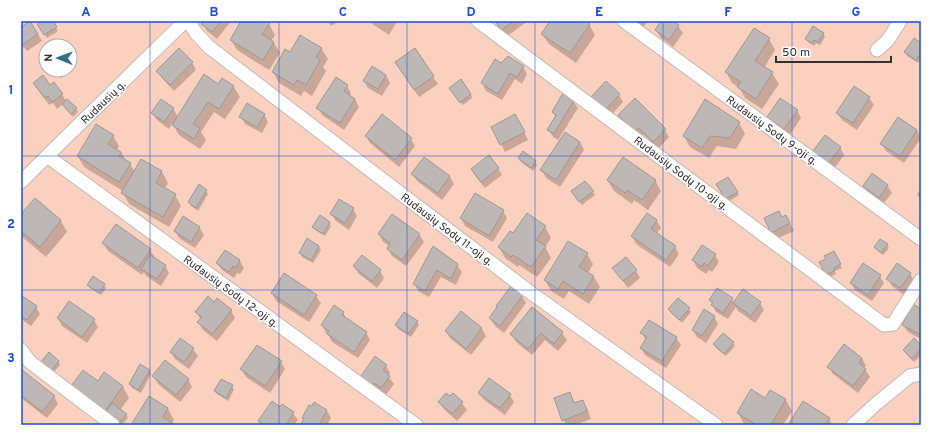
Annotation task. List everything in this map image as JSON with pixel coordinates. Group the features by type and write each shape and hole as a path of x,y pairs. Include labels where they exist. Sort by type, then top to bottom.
{"street":[{"name":"Rudausių g.","path":"21,182 185,21"},
{"name":"Rudausių Sodų 11-oji g.","path":"188,21 196,33 209,47 527,290 716,425"},
{"name":"Rudausių Sodų 10-oji g.","path":"478,21 884,324 893,324 921,280"},
{"name":"Rudausių Sodų 9-oji g.","path":"624,21 921,239"},
{"path":"877,50 888,40 900,21"},
{"name":"Rudausių Sodų 12-oji g.","path":"47,156 416,425"},
{"path":"21,350 30,362 113,425"},
{"path":"853,425 910,376 921,374"}],"shaded area":[{"path":"21,21 921,21 921,425 21,425"}],"building":[{"path":"30,21 38,34 22,45 21,27"},
{"path":"41,21 53,21 57,27 44,35 37,24"},
{"path":"204,21 221,21 212,32 201,24"},
{"path":"241,21 267,21 270,23 262,34 274,42 263,60 230,40"},
{"path":"495,21 514,21 501,30"},
{"path":"550,21 586,21 590,24 570,53 541,34"},
{"path":"661,21 673,21 679,25 669,40 655,30"},
{"path":"813,26 824,33 818,42 814,40 812,43 805,39"},
{"path":"754,28 770,38 755,61 773,72 756,99 737,87 741,82 725,72"},
{"path":"300,35 322,48 316,57 320,60 306,85 297,80 294,85 272,72 285,49 290,52"},
{"path":"914,38 921,43 921,53 916,60 904,52"},
{"path":"179,48 193,62 170,85 156,71"},
{"path":"415,48 434,76 414,90 395,62"},
{"path":"508,56 524,66 517,77 510,73 498,94 481,83 495,59 501,63"},
{"path":"372,66 386,75 378,89 363,81"},
{"path":"204,74 218,84 222,78 234,86 219,109 208,102 193,124 200,128 194,139 172,125"},
{"path":"336,77 348,85 344,91 355,99 340,123 316,108"},
{"path":"39,78 45,78 50,85 54,82 63,94 52,102 48,96 45,98 33,83"},
{"path":"461,79 471,94 460,103 449,88"},
{"path":"606,81 620,94 604,111 590,98"},
{"path":"854,86 870,97 853,123 836,113"},
{"path":"563,93 574,100 554,134 547,130 556,115 552,112"},
{"path":"635,98 666,129 653,142 639,128 634,132 618,115"},
{"path":"780,98 798,110 784,129 767,117"},
{"path":"67,99 77,108 71,114 62,104"},
{"path":"161,99 174,108 164,122 151,113"},
{"path":"705,99 740,122 730,138 710,136 702,148 683,136"},
{"path":"247,103 265,114 257,127 239,117"},
{"path":"382,114 412,138 395,160 365,136"},
{"path":"515,114 525,132 500,145 491,127"},
{"path":"898,117 917,130 900,156 880,144"},
{"path":"96,124 114,135 108,144 121,152 119,156 131,163 119,182 77,156"},
{"path":"565,132 580,142 556,180 540,170"},
{"path":"825,135 841,147 829,163 813,151"},
{"path":"523,151 536,161 531,168 518,158"},
{"path":"489,155 499,168 481,182 471,169"},
{"path":"424,157 450,176 438,193 411,174"},
{"path":"623,157 656,180 642,200 627,190 625,193 607,180"},
{"path":"141,159 162,171 156,183 176,194 163,217 121,193"},
{"path":"872,173 888,185 879,198 863,186"},
{"path":"728,177 738,192 725,199 716,184"},
{"path":"585,181 594,191 579,202 571,191"},
{"path":"199,184 207,190 196,208 188,202"},
{"path":"475,193 504,210 489,236 460,218"},
{"path":"35,198 61,220 40,247 21,231 21,214"},
{"path":"339,199 354,208 345,223 330,214"},
{"path":"779,211 782,217 786,215 790,223 771,233 764,218"},
{"path":"527,213 546,226 536,240 546,246 531,267 513,255 511,257 498,247 510,231 513,233"},
{"path":"647,213 657,220 651,229 676,246 666,260 631,236"},
{"path":"392,214 420,234 402,260 387,249 390,243 378,234"},
{"path":"320,215 330,222 323,234 312,227"},
{"path":"183,216 200,227 191,242 174,231"},
{"path":"116,224 151,249 138,268 102,243"},
{"path":"307,238 319,246 311,260 299,253"},
{"path":"880,239 888,244 881,253 874,247"},
{"path":"568,241 588,253 579,267 594,276 583,294 563,281 558,289 544,280"},
{"path":"702,245 716,254 708,266 704,263 702,267 692,260"},
{"path":"433,246 458,264 451,279 437,270 425,291 413,284"},
{"path":"225,250 240,260 236,268 233,266 229,272 216,263"},
{"path":"834,251 841,264 834,268 835,270 826,275 819,262 826,259 824,256"},
{"path":"150,255 166,265 157,279 141,269"},
{"path":"362,255 381,270 372,281 353,266"},
{"path":"626,257 637,270 623,281 612,268"},
{"path":"863,263 881,275 868,295 850,283"},
{"path":"897,263 911,273 900,288 886,279"},
{"path":"284,273 317,295 304,315 271,293"},
{"path":"93,276 105,284 99,293 87,285"},
{"path":"511,286 523,295 500,326 489,318"},
{"path":"717,288 733,298 723,313 711,305 713,302 709,300"},
{"path":"743,289 761,302 751,316 733,303"},
{"path":"21,295 37,306 27,320 21,316"},
{"path":"208,296 214,302 217,298 232,310 212,334 197,322 202,317 195,312"},
{"path":"678,298 690,308 679,320 668,309"},
{"path":"69,301 95,319 82,337 57,318"},
{"path":"913,304 921,309 921,335 902,325"},
{"path":"334,305 344,312 342,315 367,332 354,352 327,334 329,331 321,325"},
{"path":"532,307 563,332 554,344 541,333 528,349 510,334"},
{"path":"704,309 715,316 702,336 692,330"},
{"path":"461,311 482,328 466,349 445,331"},
{"path":"404,312 418,321 408,334 395,325"},
{"path":"649,320 677,337 662,361 640,348 647,337 640,333"},
{"path":"723,333 734,342 724,354 713,344"},
{"path":"180,338 194,348 184,362 170,352"},
{"path":"914,338 921,345 921,349 912,359 903,350"},
{"path":"844,344 862,358 859,363 866,369 853,386 827,367"},
{"path":"257,345 282,361 265,386 240,369"},
{"path":"49,352 59,361 51,371 41,362"},
{"path":"375,356 387,365 383,370 390,376 381,388 374,383 372,385 361,376"},
{"path":"165,360 189,379 176,395 152,376"},
{"path":"140,364 150,370 138,390 129,384"},
{"path":"21,369 55,396 42,412 21,395"},
{"path":"83,370 98,381 104,372 123,386 105,411 71,386"},
{"path":"489,378 511,394 500,408 478,393"},
{"path":"221,379 233,385 226,398 214,391"},
{"path":"751,389 765,398 770,390 786,399 771,425 757,425 737,413"},
{"path":"570,392 574,403 583,400 587,411 562,421 554,398"},
{"path":"446,393 450,396 453,393 463,402 452,414 438,402"},
{"path":"149,396 168,408 163,417 175,425 131,425"},
{"path":"272,401 280,407 282,404 294,412 286,425 264,425 258,421"},
{"path":"803,401 830,418 825,425 788,425"},
{"path":"314,402 327,410 319,425 304,425 301,423 304,419 302,418 309,405 312,406"},
{"path":"112,403 127,414 120,422 106,412"}]}
